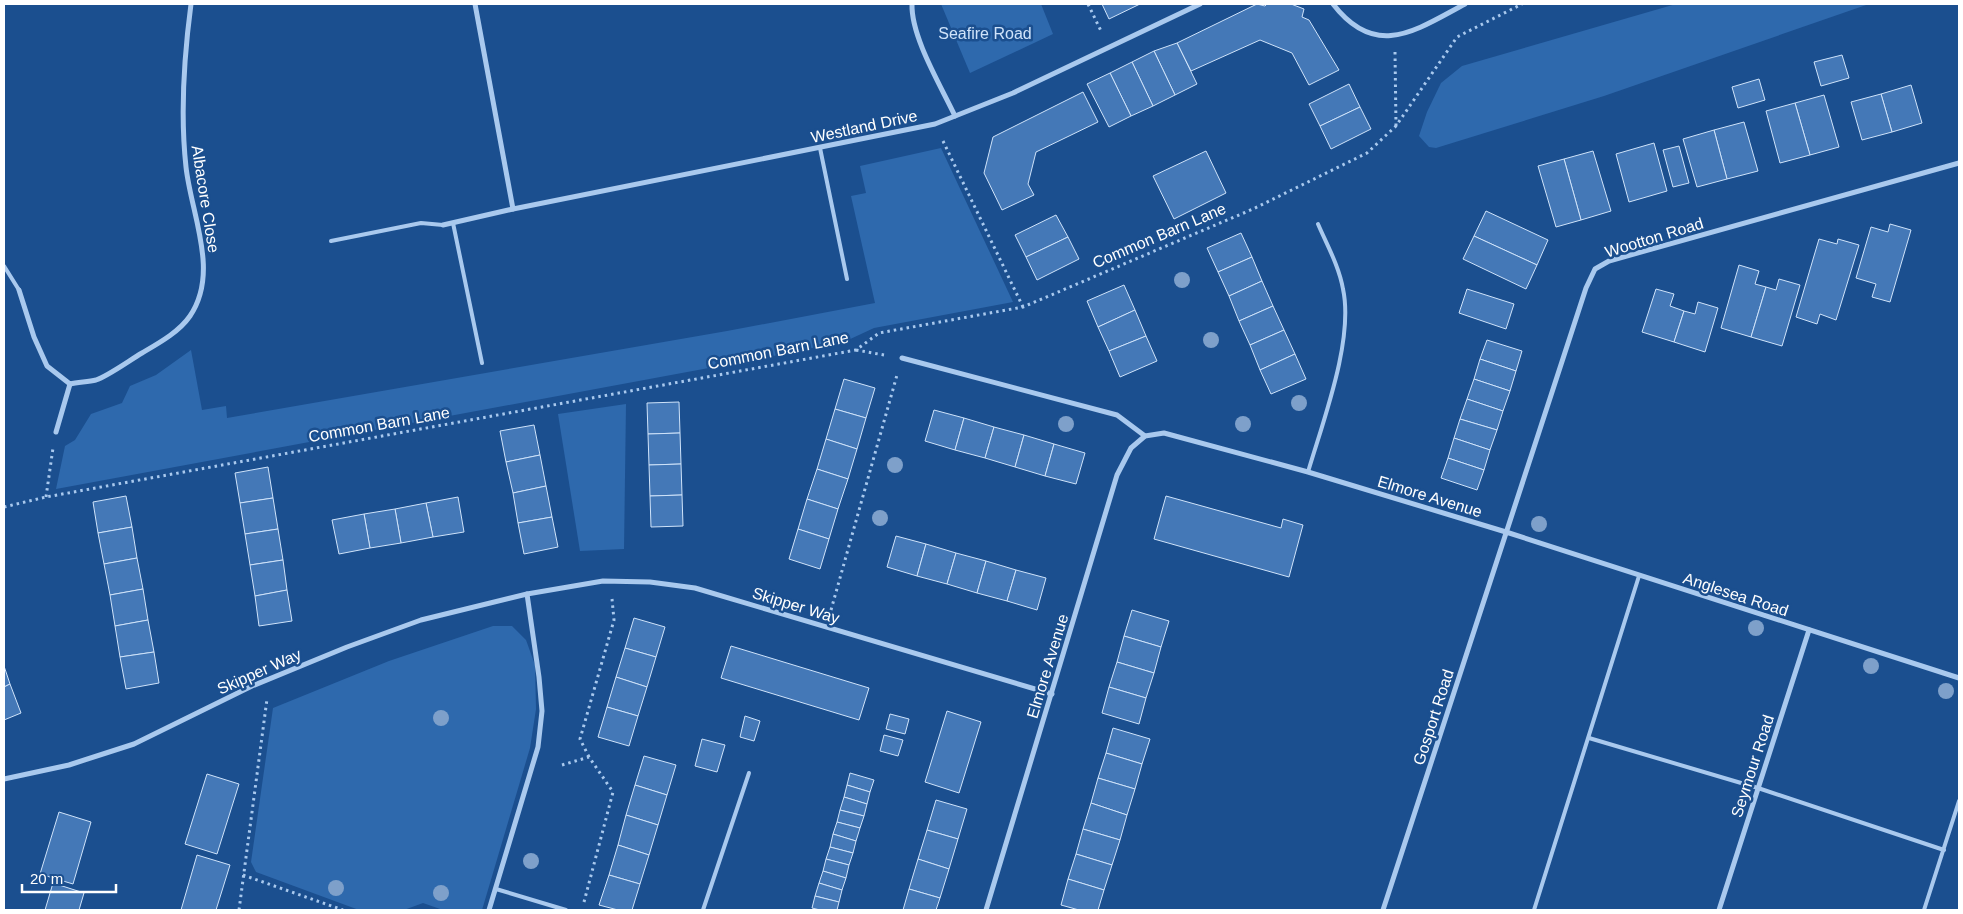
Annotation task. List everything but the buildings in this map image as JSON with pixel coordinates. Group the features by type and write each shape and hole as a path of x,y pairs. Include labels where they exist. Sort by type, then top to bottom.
{"street":[{"name":"Albacore Close","path":"70,384 98,380 156,345 176,331 190,316 199,297 203,274 202,250 186,168 183,117 186,44 191,4"},
{"path":"475,4 513,209"},
{"path":"912,4 914,21 920,41 955,116"},
{"name":"Westland Drive","path":"443,225 513,209 935,124 1013,94 1200,4"},
{"path":"1333,4 1342,16 1358,29 1372,34 1395,35 1416,30 1465,4"},
{"name":"Wootton Road","path":"1506,532 1586,288 1595,269 1609,261 1959,162"},
{"path":"19,290 34,337 46,366 70,384 56,432"},
{"path":"902,358 1117,415 1145,436"},
{"name":"Elmore Avenue","path":"986,910 1117,475 1131,448 1145,436 1164,433 1308,472 1506,532"},
{"name":"Anglesea Road","path":"1506,532 1959,678"},
{"name":"Gosport Road","path":"1383,910 1506,532"},
{"name":"Skipper Way","path":"4,779 69,765 134,744 270,678 420,620 527,594 603,581 650,582 695,588 1052,694"},
{"path":"489,910 538,747 542,711 527,594"},
{"name":"Seymour Road","path":"1719,910 1809,630"}],"lane":[{"path":"820,148 847,279"},
{"path":"331,241 421,223 443,225"},
{"path":"453,223 482,363"},
{"path":"1308,472 1340,362 1344,329 1344,289 1318,224"},
{"path":"4,266 19,290"},
{"path":"1534,910 1639,576"},
{"path":"1589,738 1758,788 1944,850"},
{"path":"703,910 749,773"},
{"path":"1924,910 1959,801"},
{"path":"496,889 566,910"}],"path":[{"path":"1088,4 1110,47"},
{"name":"Common Barn Lane","path":"4,507 46,497 856,350 879,333 1023,308 1262,204 1367,152 1396,126 1457,37 1522,4"},
{"path":"1395,35 1396,126"},
{"path":"1448,36 1457,37"},
{"path":"935,124 1023,308"},
{"path":"826,627 902,358 856,350"},
{"path":"46,497 56,432"},
{"path":"582,910 613,792 589,757 580,739 614,620 611,581"},
{"path":"239,910 270,678"},
{"path":"562,765 589,757"},
{"path":"244,875 344,910"}],"green space":[{"name":"Seafire Road","path":"941,4 1041,4 1053,34 970,73"},
{"path":"1676,4 1869,4 1604,96 1436,148 1429,147 1419,136 1427,112 1441,83 1462,66"},
{"path":"941,148 1013,302 874,328 846,341 773,356 56,489 65,446 75,440 91,414 122,403 130,386 156,375 191,350 202,410 226,406 227,418 727,331 875,303 851,196 866,193 860,166"},
{"path":"626,404 624,549 580,551 558,414"},
{"path":"493,626 512,626 526,640 535,665 536,709 530,748 482,910 443,910 423,903 404,910 359,910 256,872 251,862 273,708 389,661"}]}
